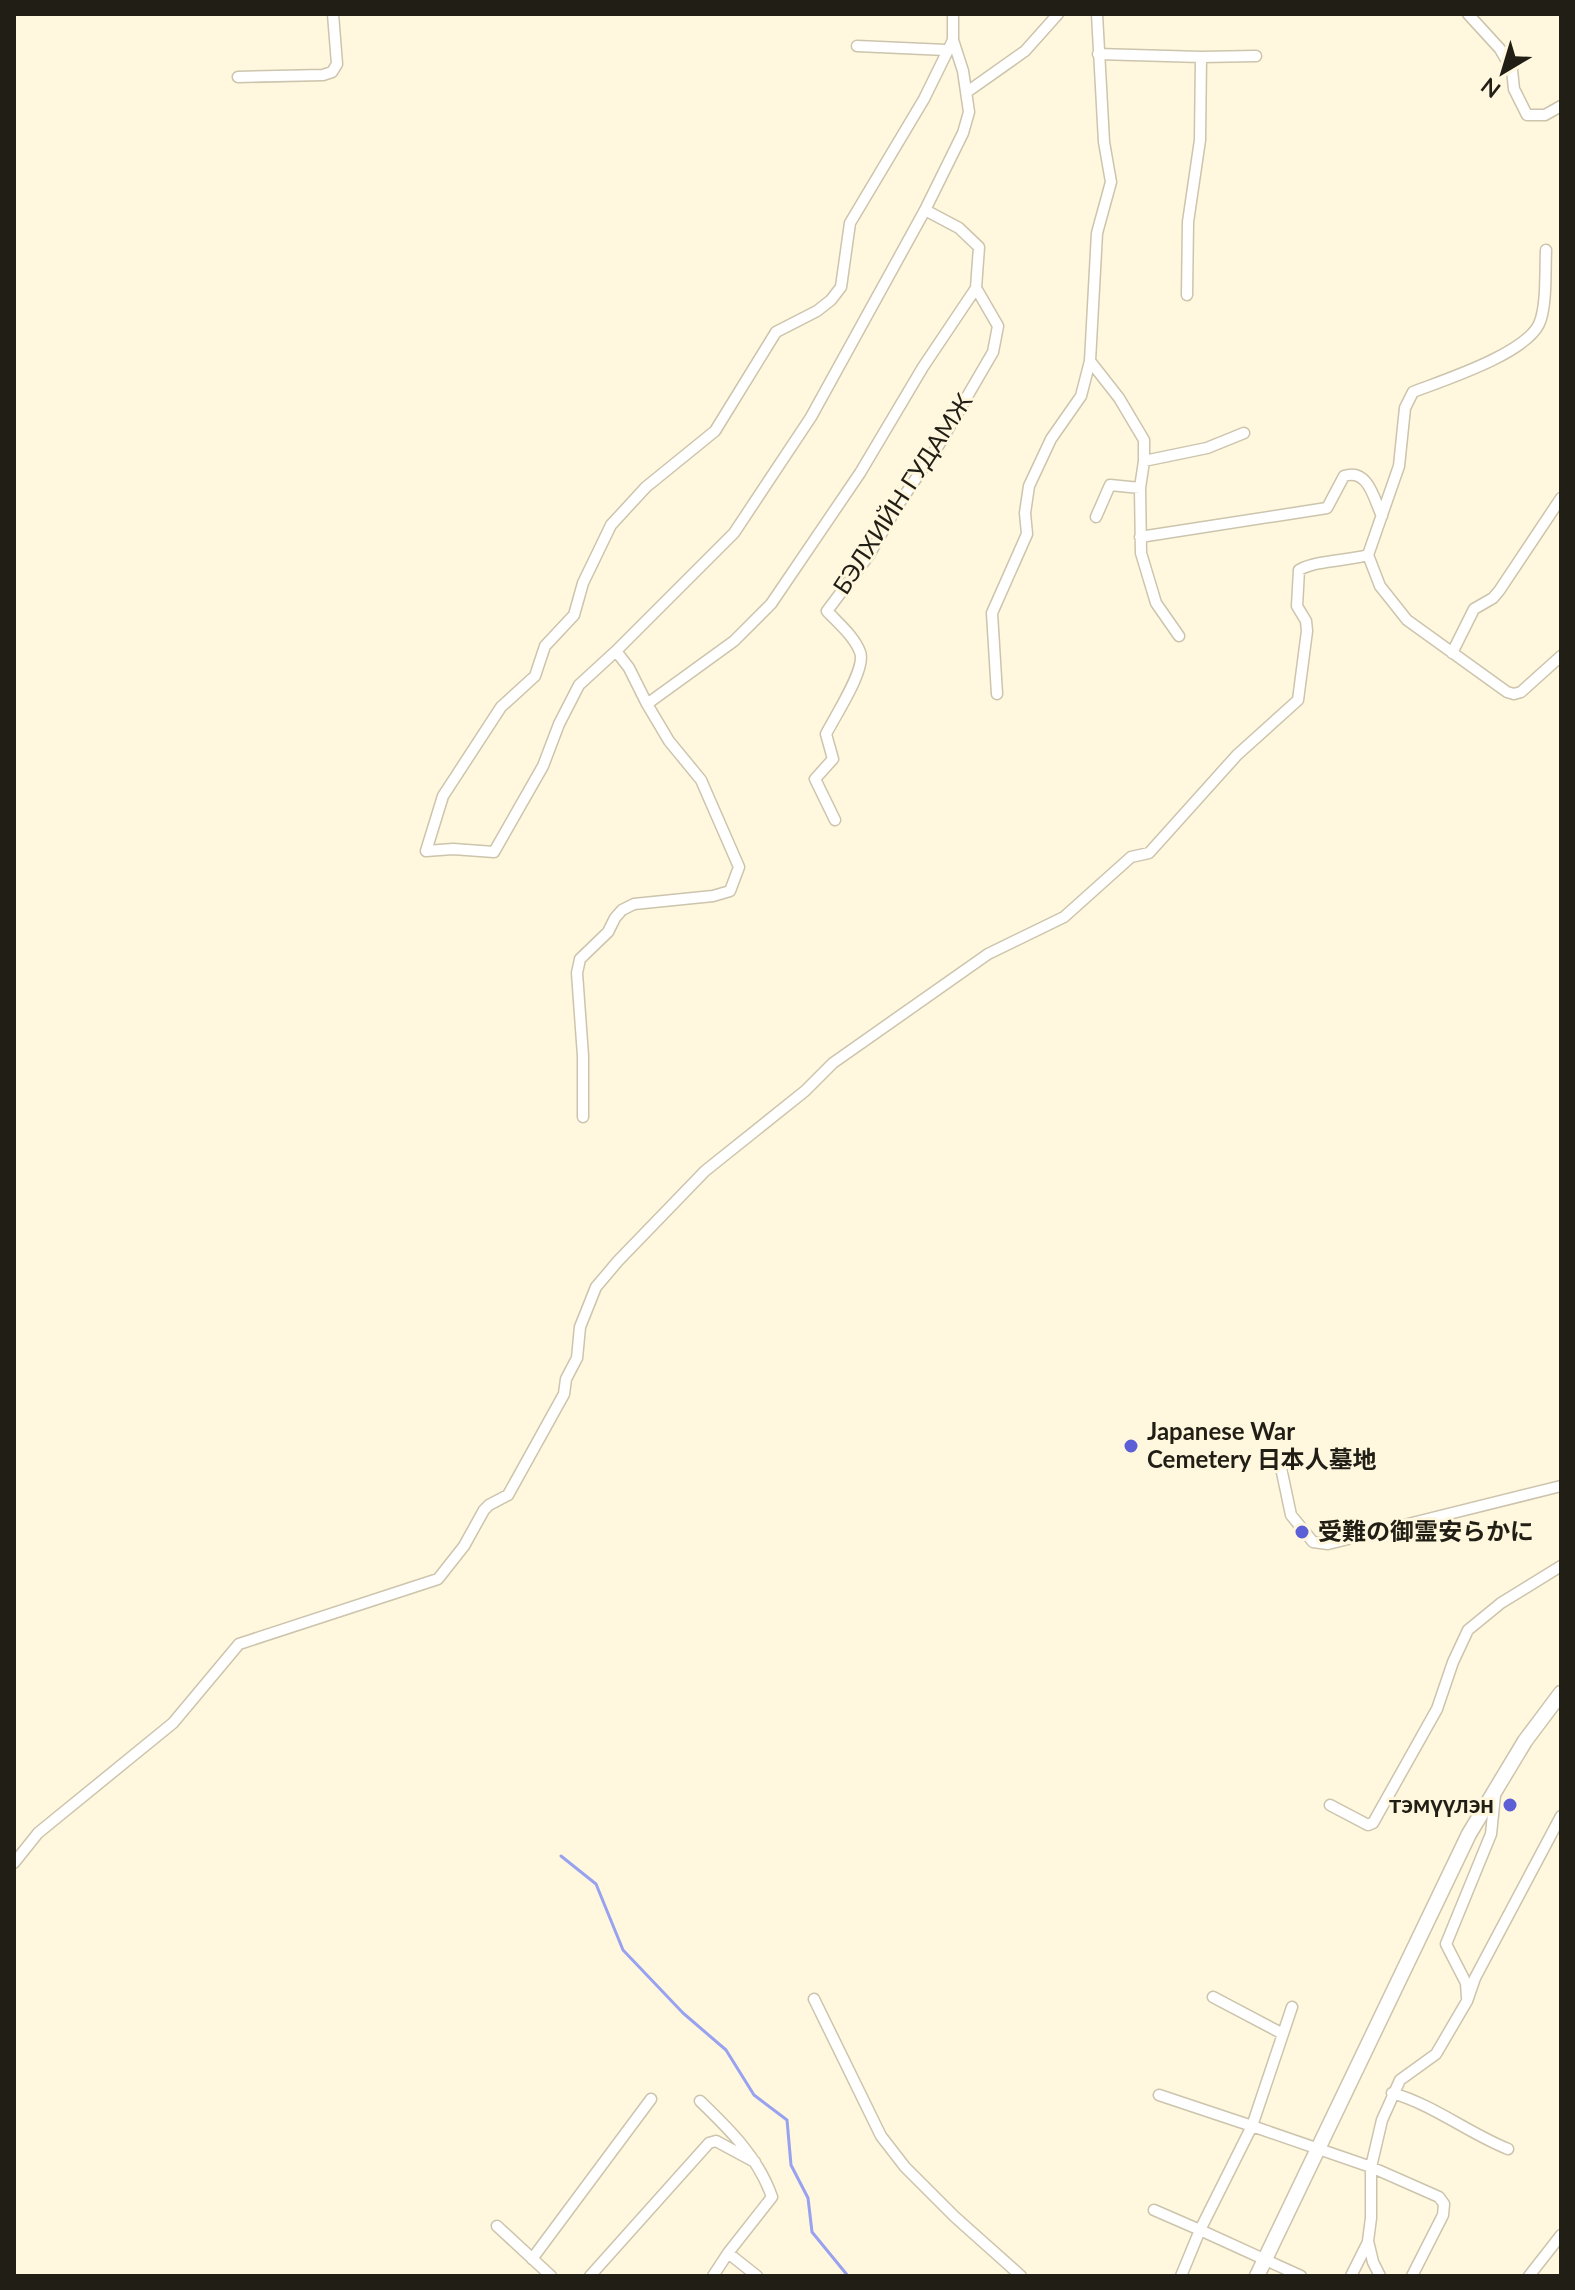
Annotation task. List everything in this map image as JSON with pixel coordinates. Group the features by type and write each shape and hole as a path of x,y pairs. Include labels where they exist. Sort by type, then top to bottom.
{"main road":[{"path":"1257,2276 1469,1834 1496,1785 1561,1693"}],"street":[{"path":"238,77 323,75 332,72 337,64 333,14"},
{"path":"953,14 953,40 969,112 963,133 925,210 811,417 734,533 579,685 559,724 543,766 494,852 426,851 443,796 501,707 535,676 545,646 574,615 583,583 611,525 646,487 715,431 776,332 817,311 841,287 850,223 924,99 953,40"},
{"path":"967,92 1025,51 1058,14"},
{"path":"997,694 992,613 1027,534 1025,513 1029,486 1051,439 1081,396 1090,361 1097,233 1111,182 1104,142 1097,14"},
{"path":"1468,14 1500,49 1512,70 1514,89 1527,115 1545,115 1561,106"},
{"path":"857,46 946,50"},
{"path":"1098,54 1256,56"},
{"path":"1187,295 1188,222 1200,140 1201,57"},
{"name":"БЭЛХИЙН ГУДАМЖ","path":"647,704 734,641 771,604 860,473 923,367 976,288 979,247 959,228 925,210"},
{"path":"1546,250 1539,323 1525,341 1480,365 1413,392 1405,408 1399,466 1368,555 1380,586 1407,620 1514,694 1521,692 1561,656"},
{"name":"БЭЛХИЙН ГУДАМЖ","path":"835,820 815,779 833,759 826,734 861,668 862,654 827,611 869,555 993,352 998,326 976,288"},
{"path":"1090,361 1119,398 1144,440 1140,488 1141,553 1156,603 1179,636"},
{"path":"1144,461 1207,448 1244,433"},
{"path":"1140,537 1327,508 1344,476 1351,474 1362,477 1368,483 1382,516"},
{"path":"1096,517 1110,485 1140,488"},
{"path":"1452,653 1474,609 1499,591 1561,498"},
{"path":"14,1863 38,1833 173,1723 239,1644 438,1579 464,1546 484,1510 508,1495 522,1472 564,1394 566,1379 577,1358 580,1327 596,1287 618,1261 705,1171 805,1091 833,1063 988,954 1064,917 1131,857 1149,853 1237,755 1298,700 1307,631 1306,621 1297,606 1299,570 1308,564 1345,561 1368,555"},
{"path":"583,1117 583,1056 577,973 580,959 608,932 622,910 634,904 713,896 730,891 739,867 701,780 669,741 629,668 616,651"},
{"path":"1280,1463 1291,1515 1313,1542 1328,1544 1561,1486"},
{"path":"1330,1805 1368,1825 1373,1823 1437,1709 1468,1630 1501,1603 1561,1566"},
{"path":"1467,2001 1466,1983 1446,1944 1491,1834 1496,1785"},
{"path":"1380,2276 1368,2241 1371,2167 1392,2093 1400,2080 1436,2054 1467,2001 1475,1978 1561,1816"},
{"path":"1213,1997 1283,2034"},
{"path":"814,1999 881,2136 905,2167 1021,2276"},
{"path":"1181,2276 1200,2230 1252,2126 1292,2007"},
{"path":"1392,2093 1413,2099 1483,2139 1508,2149"},
{"path":"1159,2095 1371,2167 1439,2197 1444,2204 1443,2215 1412,2276"},
{"path":"532,2259 651,2099"},
{"path":"700,2101 734,2133 755,2162 772,2197 713,2276"},
{"path":"590,2276 709,2143 716,2141 755,2162"},
{"path":"1154,2210 1301,2276"},
{"path":"497,2226 551,2276"},
{"path":"1529,2276 1561,2235"},
{"path":"1351,2276 1368,2241"},
{"path":"728,2253 757,2276"}],"waterway":[{"path":"561,1856 596,1884 623,1950 683,2013 726,2050 754,2095 787,2120 791,2165 808,2198 812,2232 848,2276"}],"place":[{"name":"Japanese War Cemetery 日本人墓地","path":"1131,1446"},
{"name":"受難の御霊安らかに","path":"1302,1532"},
{"name":"тэмүүлэн","path":"1510,1805"}]}
